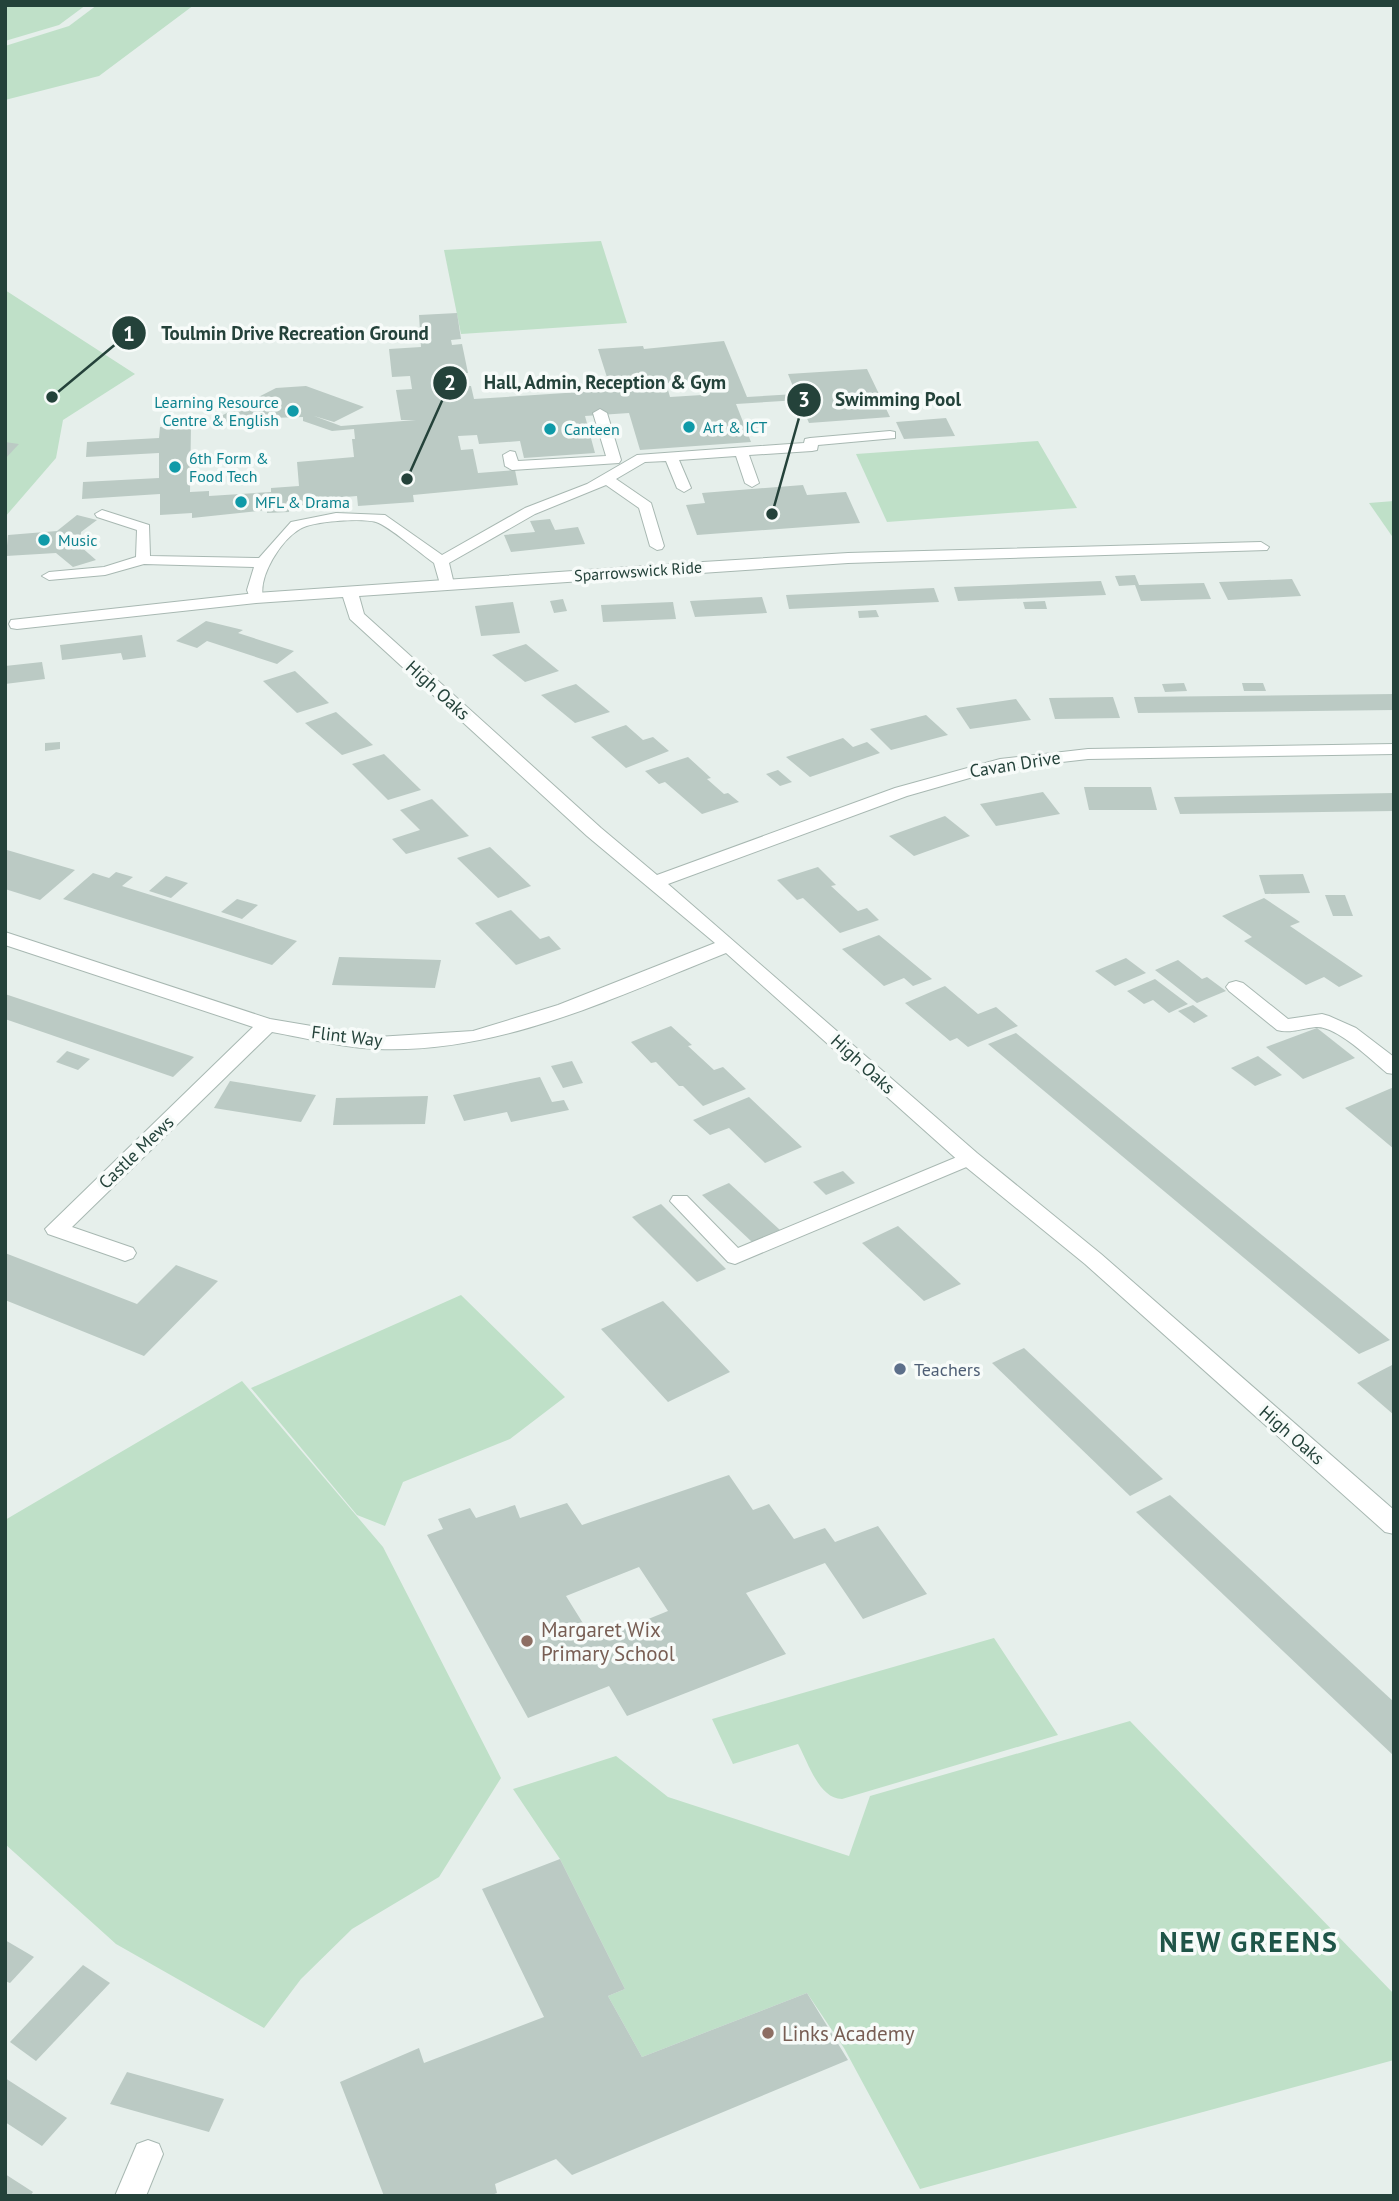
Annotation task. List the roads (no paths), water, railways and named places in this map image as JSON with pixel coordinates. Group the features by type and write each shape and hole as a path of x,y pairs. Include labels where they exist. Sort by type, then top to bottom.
{"street":[{"name":"Sparrowswick Ride","path":"17,624 256,598 848,558 1261,547"},
{"name":"High Oaks","path":"350,591 356,616 594,832 729,945 969,1158 1093,1259 1394,1525"},
{"name":"Cavan Drive","path":"656,882 901,792 1000,765 1040,758 1110,753 1394,748"},
{"name":"Flint Way","path":"5,938 267,1024 377,1042 475,1037 565,1009 729,945"},
{"path":"1237,987 1284,1026 1322,1020 1349,1031 1394,1069"},
{"name":"Castle Mews","path":"125,1253 56,1229 267,1024"},
{"path":"130,2196 148,2154"}],"lane":[{"path":"600,413 614,460"},
{"path":"441,561 530,511 592,487 642,458 812,447 810,442 890,435"},
{"path":"741,452 752,482"},
{"path":"510,455 512,466 614,460 630,466"},
{"path":"671,456 684,488"},
{"path":"606,480 646,506 657,546"},
{"path":"102,514 144,528 143,559"},
{"path":"256,598 254,590 263,563 281,539 296,525 337,517 380,517 441,561 447,584"},
{"path":"49,576 105,571 143,559 263,563"},
{"path":"680,1201 735,1257 969,1158"}],"place":[{"name":"Toulmin Drive Recreation Ground","path":"52,397"},
{"name":"Learning Resource Centre & English","path":"293,411"},
{"name":"Art & ICT","path":"689,427"},
{"name":"Canteen","path":"550,429"},
{"name":"6th Form & Food Tech","path":"175,467"},
{"name":"Hall, Admin, Reception & Gym","path":"407,479"},
{"name":"MFL & Drama","path":"241,502"},
{"name":"Swimming Pool","path":"772,514"},
{"name":"Music","path":"44,540"},
{"name":"Teachers","path":"900,1369"},
{"name":"Margaret Wix Primary School","path":"527,1641"},
{"name":"Links Academy","path":"768,2033"}],"district":[{"name":"NEW GREENS","path":"1249,1941"}]}
